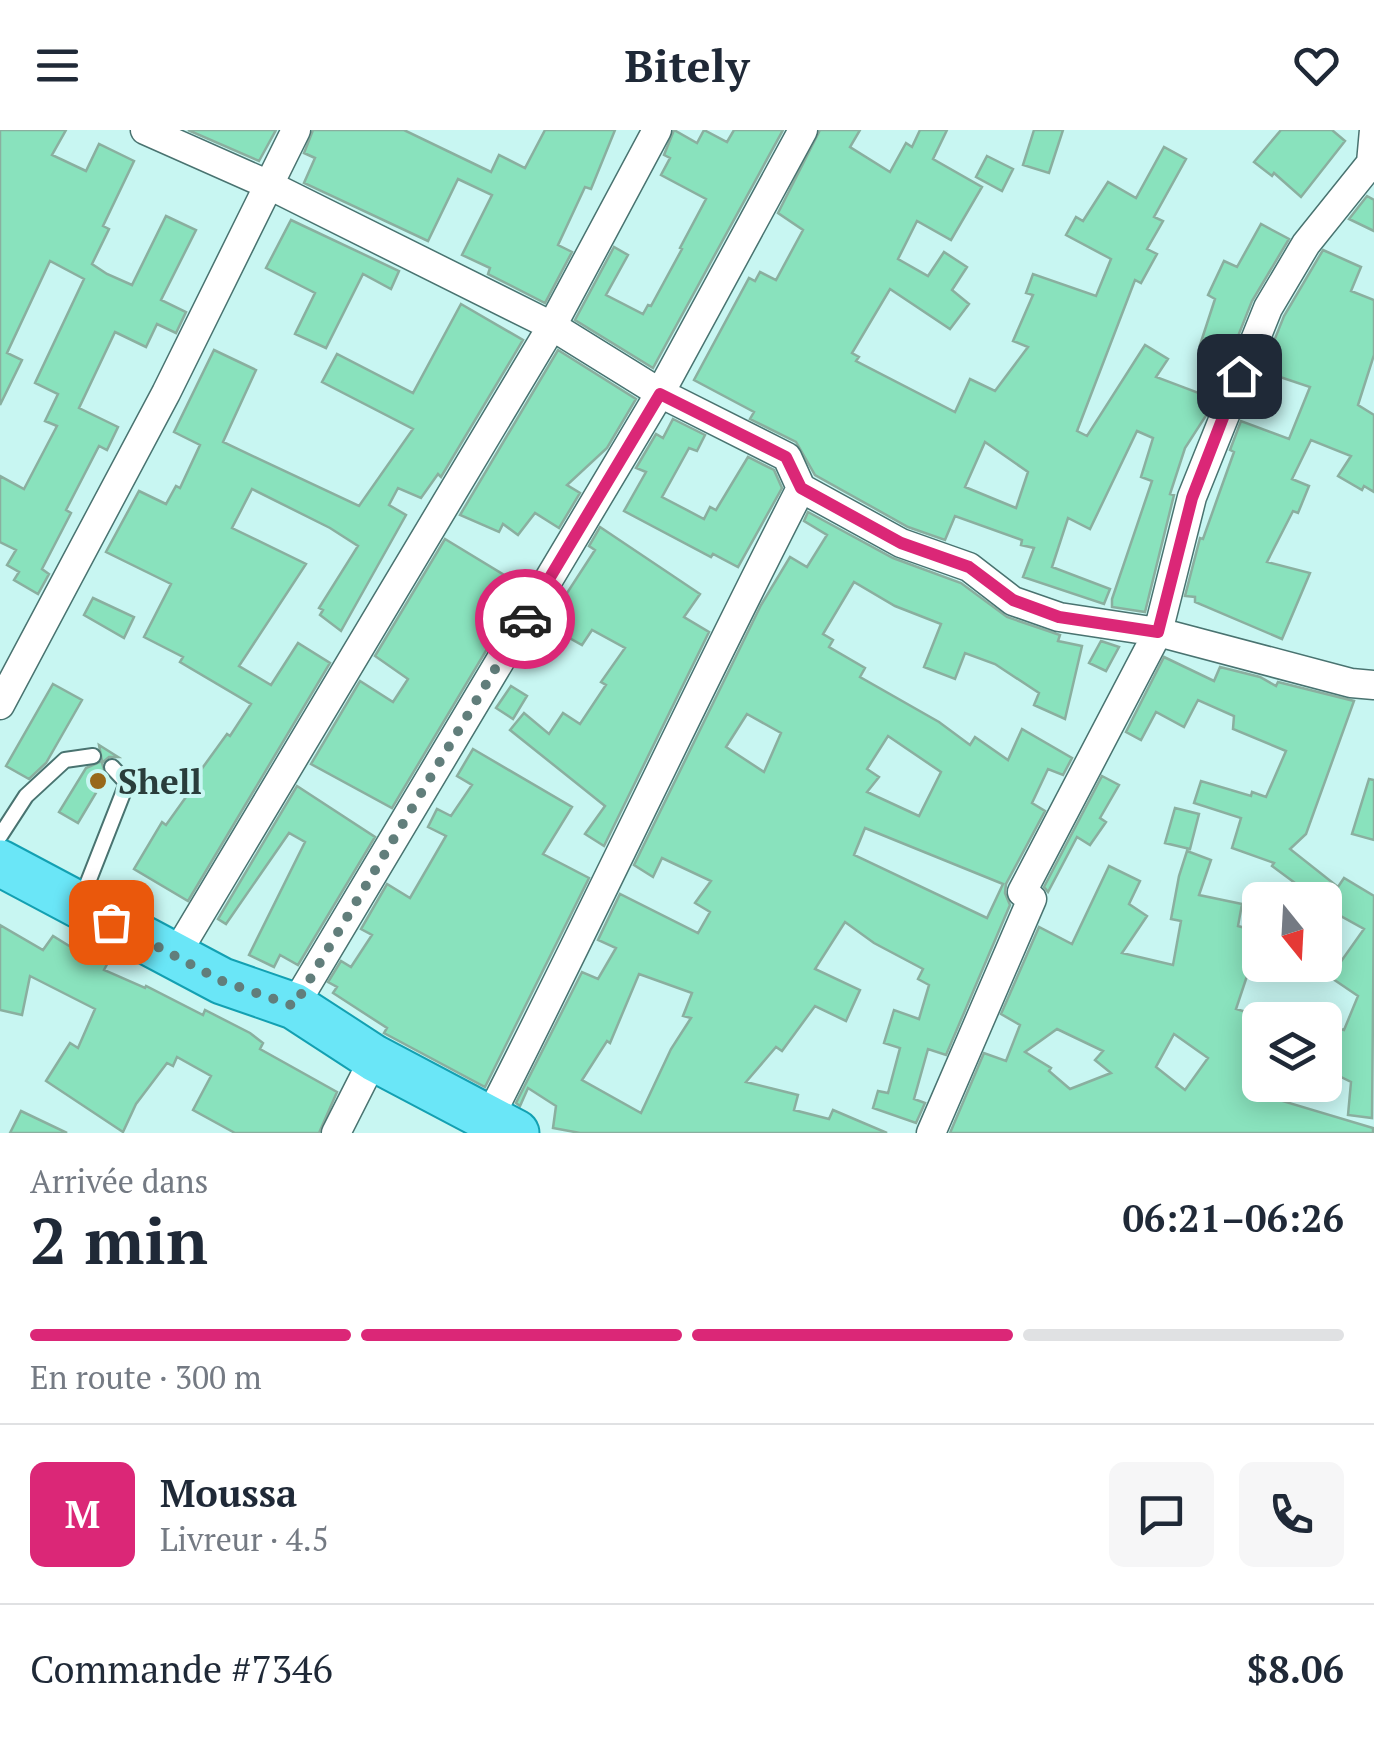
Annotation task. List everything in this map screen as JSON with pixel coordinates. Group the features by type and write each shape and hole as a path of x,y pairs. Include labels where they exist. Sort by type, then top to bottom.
{"main road":[{"path":"0,863 222,981 294,1006 374,1058 503,1126"}],"street":[{"path":"145,130 269,184 552,326 660,394 786,457 801,488 901,543 969,567 1013,600 1059,617 1158,632 1351,683 1374,685"},
{"path":"0,705 166,394 296,130"},
{"path":"175,956 552,326 657,130"},
{"path":"294,1006 660,394 803,130"},
{"path":"931,1133 1032,899 1022,892 1158,632 1192,498 1268,308 1306,244 1371,163 1374,130"},
{"path":"503,1126 584,933 720,646 801,488"},
{"path":"336,1133 374,1058"}],"lane":[{"path":"0,836 26,796 65,760 93,756"},
{"path":"79,905 128,783 112,767"}],"building":[{"path":"0,130 66,130 52,155 86,171 99,144 134,161 103,226 109,229 92,264 107,274 132,285 166,216 196,230 161,300 186,312 176,333 157,324 146,347 115,332 79,408 118,427 107,450 99,446 66,510 71,513 42,569 49,574 38,594 14,580 19,572 7,565 16,550 0,542 0,476 24,489 57,426 45,421 58,394 35,383 84,279 50,261 7,353 22,360 0,405"},
{"path":"188,130 276,130 259,161"},
{"path":"313,130 404,130 491,172 499,155 525,168 545,130 615,130 591,189 585,187 558,245 572,252 545,303 488,274 490,268 462,255 492,195 458,179 428,241 304,183 315,158 304,153"},
{"path":"674,130 697,143 704,130 727,142 734,130 783,130 653,368 575,320 614,247 628,255 606,295 643,314 682,249 706,199 661,175 670,158 664,155"},
{"path":"820,130 860,130 850,147 890,172 906,143 912,147 920,130 947,130 933,159 982,187 951,240 917,221 898,259 928,276 944,252 967,267 952,290 969,304 950,329 890,289 852,353 859,357 856,361 955,412 970,379 995,391 1028,347 1013,341 1033,295 1026,293 1033,274 1096,296 1111,259 1066,235 1076,217 1083,221 1108,182 1136,198 1164,147 1186,159 1154,217 1163,221 1147,249 1157,254 1141,283 1135,280 1077,431 1087,436 1145,345 1168,359 1156,377 1201,394 1217,351 1200,345 1215,299 1208,295 1224,261 1237,267 1261,224 1289,239 1252,301 1207,414 1185,448 1170,494 1174,495 1145,612 1112,607 1112,599 1152,481 1141,477 1153,438 1137,431 1090,529 1068,518 1052,567 1110,589 1104,604 1023,577 1034,548 1021,545 1022,540 955,516 945,540 908,527 815,475 796,442 750,419 754,412 694,380 749,278 755,281 760,272 776,280 803,230 778,213","holes":["985,442 1028,472 1016,508 965,487"]},
{"path":"1034,130 1063,130 1049,173 1023,165"},
{"path":"1281,130 1332,130 1345,141 1301,197 1274,173 1272,176 1254,162"},
{"path":"987,156 1013,169 1002,191 976,177"},
{"path":"1367,196 1374,200 1374,231 1349,219"},
{"path":"291,220 399,271 391,289 363,274 326,348 295,334 315,293 266,268"},
{"path":"1323,250 1361,267 1351,291 1374,300 1374,355 1358,405 1374,415 1374,492 1364,486 1362,490 1338,476 1351,456 1311,440 1292,479 1309,486 1298,513 1293,511 1267,562 1310,573 1282,639 1195,602 1195,597 1185,596 1200,538 1203,539 1234,452 1230,450 1241,421 1289,439 1310,387 1262,371 1284,316"},
{"path":"461,304 523,340 441,477 438,474 421,498 398,488 389,505 406,515 341,631 320,615 323,610 319,608 358,546 252,489 232,528 306,564 239,666 271,685 298,643 330,663 188,901 134,869 162,822 166,825 201,776 198,774 251,704 180,662 183,657 144,637 171,584 106,552 139,491 166,504 176,486 180,488 200,445 174,432 214,350 256,370 223,442 359,506 413,429 322,382 337,354 413,393"},
{"path":"558,350 636,399 607,448 567,485 580,493 559,528 535,513 518,535 503,524 499,532 460,515"},
{"path":"673,419 705,435 697,451 689,448 662,497 704,519 710,507 716,510 748,457 774,470 782,488 738,567 624,511 646,472 636,468 656,434 663,438"},
{"path":"808,512 893,558 961,583 1007,617 1060,635 1058,641 1082,646 1065,719 1034,705 1039,693 995,664 965,653 955,679 924,667 941,624 895,606 854,582 823,634 833,640 829,647 865,668 860,677 939,722 970,745 975,737 1008,760 1022,729 1072,758 1063,775 1048,769 1032,803 1045,811 1006,884 1010,905 946,1055 928,1049 914,1099 925,1103 916,1123 873,1108 878,1091 888,1093 900,1048 884,1043 894,1010 919,1019 929,985 918,979 923,969 874,943 845,922 815,969 860,990 846,1021 815,1006 782,1051 776,1047 746,1082 798,1095 794,1110 829,1119 833,1110 887,1133 580,1133 553,1128 556,1106 528,1088 520,1106 516,1103 582,972 598,979 616,948 598,940 620,894 698,933 710,912 695,903 711,881 662,858 653,877 634,865 761,605 790,557 807,567 827,535 804,521","holes":["747,714 781,733 764,772 726,747","888,736 941,772 919,816 867,792 879,777 867,769","865,828 1003,884 987,918 854,855","639,974 692,993 683,1016 691,1018 671,1049 641,1113 582,1080 607,1041 610,1043"]},
{"path":"600,527 700,594 684,617 709,632 604,846 585,834 605,806 510,730 524,713 549,734 563,713 580,724 606,685 601,682 625,648 592,630 582,645 543,623 595,550 589,546"},
{"path":"445,539 524,587 392,808 311,764 360,681 393,702 408,679 375,656"},
{"path":"93,598 134,617 124,638 84,615"},
{"path":"1101,641 1119,647 1106,671 1089,663"},
{"path":"1164,657 1214,681 1220,667 1260,677 1276,686 1278,682 1354,701 1306,834 1290,849 1332,882 1294,882 1272,866 1274,863 1232,848 1241,818 1194,803 1201,781 1266,797 1286,751 1233,729 1234,716 1198,700 1184,727 1156,712 1141,740 1126,732"},
{"path":"53,684 82,700 46,763 29,779 6,766"},
{"path":"511,686 527,696 513,719 496,708"},
{"path":"99,745 118,757 109,757 102,763 106,776 78,823 59,812 86,768 102,761"},
{"path":"473,749 572,807 543,854 589,878 485,1087 384,1033 387,1028 333,993 337,987 328,982 341,961 351,967 372,935 361,929 387,884 410,898 446,836 428,827 437,809 451,816 472,785 457,776"},
{"path":"1102,776 1119,785 1100,818 1106,822 1090,845 1077,837 1048,892 1044,887"},
{"path":"1369,779 1374,780 1374,840 1352,834"},
{"path":"297,786 375,837 298,965 280,955 274,967 249,955 305,842 289,833 226,924 218,919"},
{"path":"1175,808 1199,814 1190,849 1165,843"},
{"path":"1187,851 1211,860 1199,895 1242,904 1238,926 1242,927 1245,982 1236,1009 1242,1011 1242,1102 1286,1102 1373,1128 1373,1133 950,1133 984,1053 1006,1061 1020,1025 1001,1014 1039,927 1072,944 1109,866 1140,881 1129,904 1147,916 1122,953 1173,965 1181,921 1171,919","holes":["1057,1029 1103,1051 1095,1060 1111,1073 1070,1089 1049,1071 1051,1068 1025,1052","1174,1034 1208,1058 1185,1090 1156,1067"]},
{"path":"1344,878 1374,896 1372,1118 1348,1115 1351,1082 1342,1078 1342,1029 1358,996 1337,982 1342,982 1342,960 1364,929 1342,917"},
{"path":"0,925 43,950 53,936 79,952 85,940 112,955 104,970 203,1015 205,1010 250,1033 263,1043 260,1049 337,1092 319,1133 235,1133 193,1110 211,1076 177,1057 173,1066 167,1063 136,1104 123,1132 46,1081 70,1043 78,1048 95,1009 30,976 22,1015 0,1010"},
{"path":"21,1111 67,1133 10,1133"}],"way so far":[{"path":"111,922 222,981 294,1006 525,619"}],"place":[{"name":"Shell","path":"98,781"}],"route":[{"path":"525,619 660,394 786,457 801,488 901,543 969,567 1013,600 1059,617 1158,632 1192,498 1239,376"}]}
